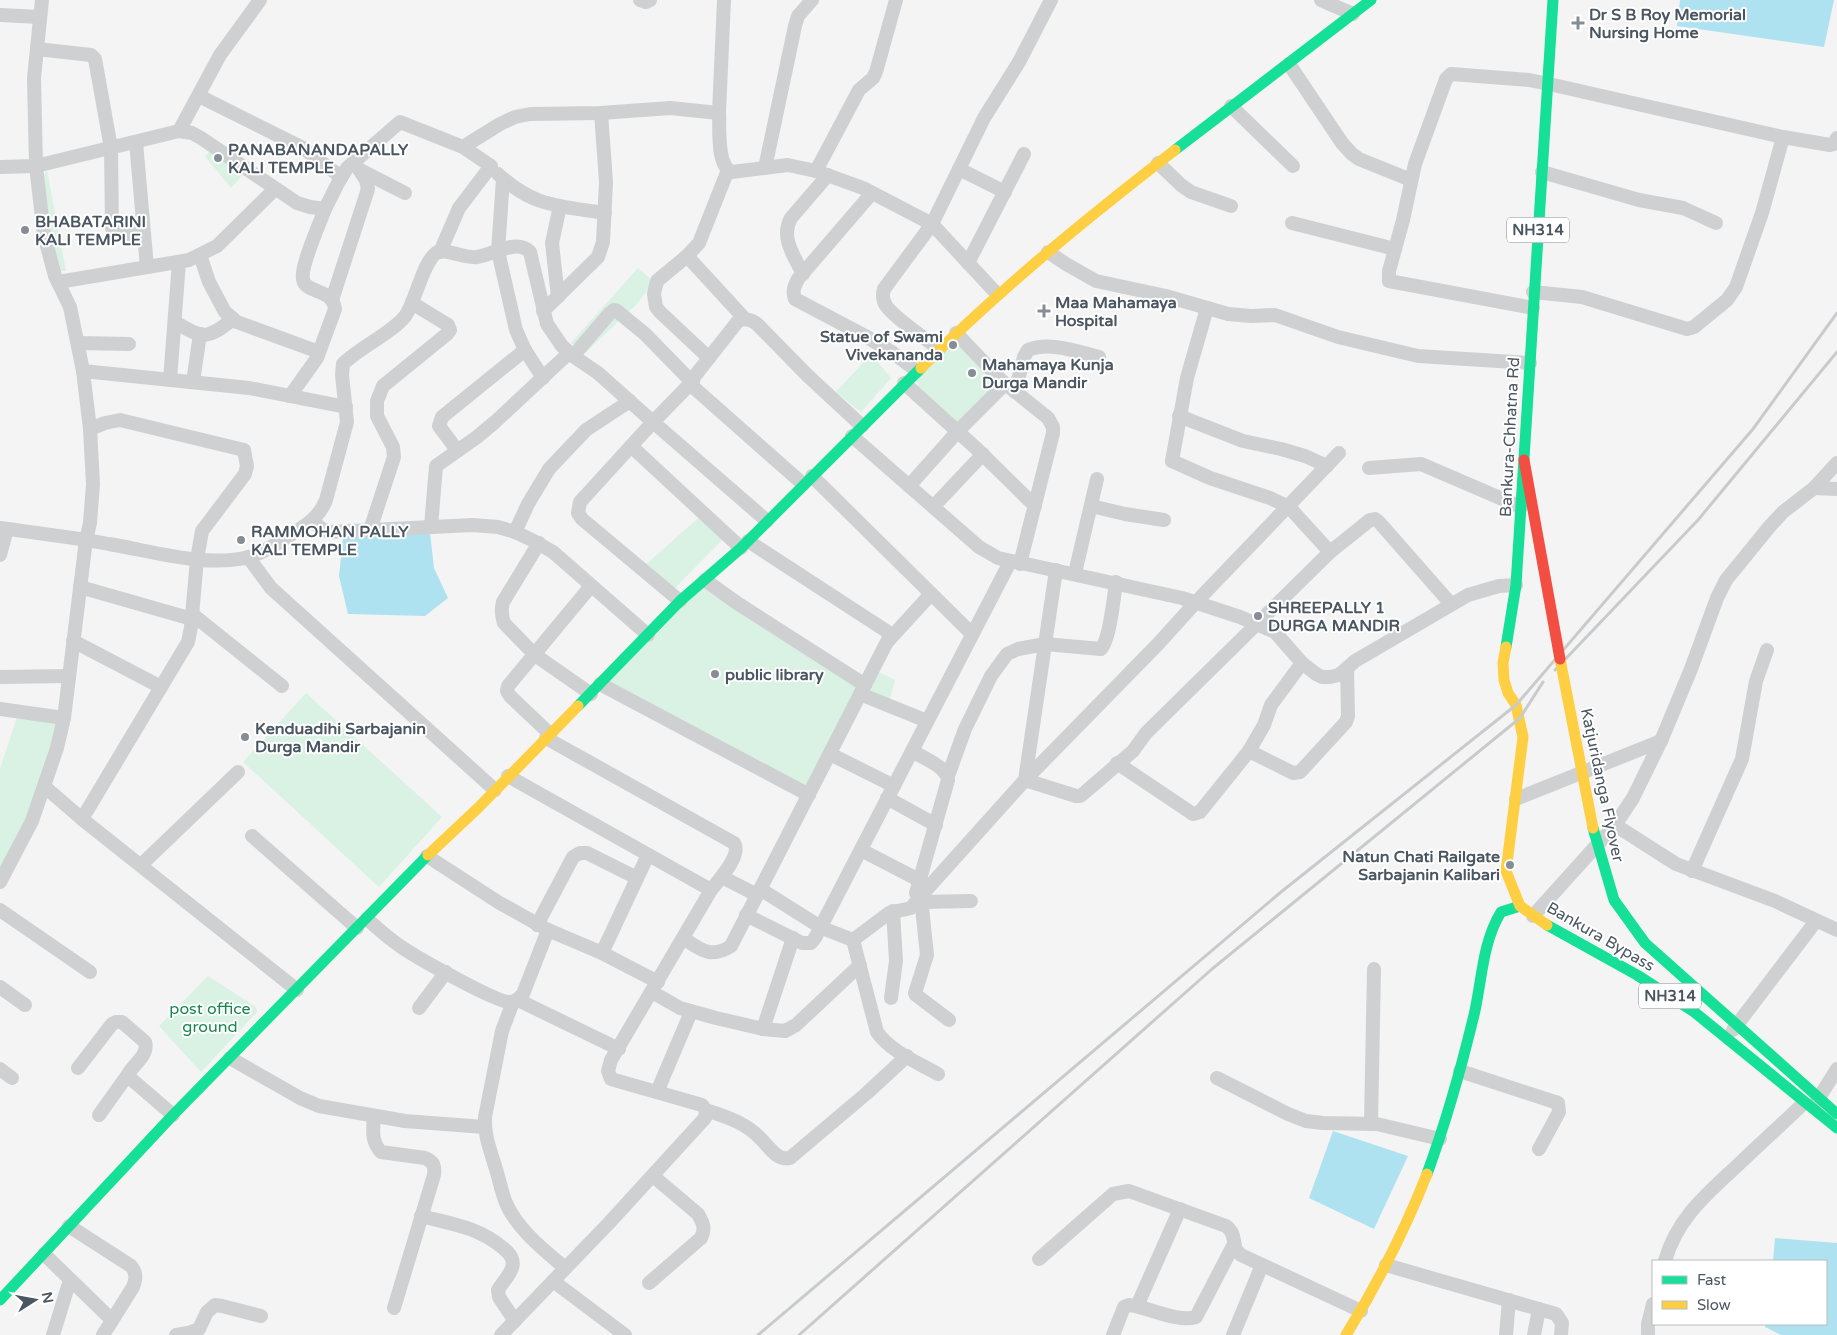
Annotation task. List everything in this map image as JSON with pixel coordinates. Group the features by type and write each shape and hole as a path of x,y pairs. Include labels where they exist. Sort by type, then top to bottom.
{"main road":[{"path":"0,1300 173,1114 427,856 495,790 680,601 744,545 916,371 997,294 1158,162 1371,0"},
{"name":"Bankura-Chhatna Rd","path":"1520,906 1506,870 1523,737 1516,705 1508,693 1504,680 1503,663 1516,585 1553,0"},
{"name":"Katjuridanga Flyover","path":"1524,460 1560,664 1595,837 1614,900 1645,943 1837,1114"},
{"path":"1346,1335 1386,1265 1416,1204 1440,1140 1460,1071 1492,929 1500,912 1520,906"},
{"name":"Bankura Bypass","path":"1520,906 1533,916 1671,996 1837,1128"}],"street":[{"path":"0,882 32,821 57,748 64,718 86,540 90,523 93,484 90,429 78,343 70,307 55,276 44,235 36,166 34,78 42,0"},
{"path":"179,131 220,55 260,0"},
{"path":"640,0 646,2 650,0"},
{"path":"724,0 719,113 722,162 728,170 732,172 788,165 822,173 872,193 932,224 997,294"},
{"path":"765,168 795,26 798,16 812,0"},
{"path":"803,274 789,244 787,226 822,173 858,90 873,78 876,72 896,0"},
{"path":"940,349 893,313 884,302 882,294 932,224 984,118 1019,62 1051,0"},
{"path":"1321,0 1353,14"},
{"path":"0,15 40,17"},
{"path":"37,49 83,53 91,55 95,59 111,148 112,228 118,234 143,233"},
{"path":"1289,64 1342,143 1352,154 1359,159 1411,180"},
{"path":"1533,308 1389,280 1388,277 1404,220 1418,154 1448,76 1455,73 1549,84 1783,137 1830,145 1834,144 1837,138"},
{"path":"199,96 303,148 341,177"},
{"path":"1231,106 1293,166"},
{"path":"463,147 500,124 515,117 530,114 600,113 670,108 719,113"},
{"path":"543,312 598,258 604,242 606,165 600,113"},
{"path":"332,300 306,286 303,281 303,270 325,209 341,177 357,166 400,122 463,147 491,166 516,189 546,204 605,213"},
{"path":"0,167 36,166 179,131 201,138 297,203 325,209"},
{"path":"1534,292 1582,297 1687,329 1694,327 1726,300 1736,287 1762,213 1783,137"},
{"path":"136,142 147,267"},
{"path":"968,263 1024,154"},
{"path":"1158,162 1181,185 1191,192 1231,206"},
{"path":"357,166 405,193"},
{"path":"290,396 310,369 319,352 335,309 332,300 367,193 366,180 357,166"},
{"path":"440,252 459,208 491,166"},
{"path":"960,168 1005,192"},
{"path":"709,358 660,312 654,301 654,294 658,281 699,243 728,170"},
{"path":"1542,172 1639,200 1684,208 1716,223"},
{"path":"504,179 498,252 514,324 525,350 543,378"},
{"path":"58,282 189,260 217,246 275,189"},
{"path":"872,193 803,274 794,287 795,299 867,337 893,353 916,371"},
{"path":"558,297 552,243 560,206"},
{"path":"1292,223 1395,249"},
{"path":"0,555 4,528 197,559 221,560 258,554 312,521 322,510 347,422 342,375 343,364 354,353 401,322 412,304 425,271 436,254 447,251 470,258 498,252 518,245 523,246 530,252 547,324 562,346 571,355 598,373 767,521"},
{"path":"1048,252 1096,281 1166,296 1228,314 1275,315 1338,337 1410,354 1530,363"},
{"path":"200,255 217,299 225,312 233,319 319,352"},
{"path":"687,256 744,318 752,320 766,332 807,375 862,426"},
{"path":"170,380 179,262"},
{"path":"370,530 394,457 393,447 377,416 377,401 383,386 448,334 450,330 448,326 412,304"},
{"path":"1207,308 1187,378 1179,416 1173,462 1210,478 1270,498 1289,507 1330,552"},
{"path":"431,527 436,466 489,427 571,355 614,310 645,334 692,382 694,390 807,480 972,634"},
{"path":"680,601 582,519 578,514 580,502 692,382 731,329 738,321 744,318"},
{"path":"175,322 192,332 212,334 233,319"},
{"path":"746,915 802,942 811,943 822,928 972,634 1015,563 1034,506 1053,427 1048,418 1010,388 956,333"},
{"path":"193,382 200,334"},
{"path":"78,343 129,344"},
{"path":"909,486 958,431 1010,388 1028,350 1039,347 1053,347 1099,357"},
{"path":"457,450 439,426 442,417 525,350"},
{"path":"83,371 250,388 346,407"},
{"path":"904,383 983,454 1034,506"},
{"path":"515,532 549,469 586,430 630,401"},
{"path":"1179,416 1243,440 1305,456 1327,466"},
{"path":"82,819 188,642 197,559 205,525 245,474 247,466 244,450 120,420 90,429"},
{"path":"852,436 979,547 998,558 1015,563 1075,573 1197,601 1259,624 1275,632 1302,663 1316,674 1322,676 1334,677 1451,604 1484,589 1516,585"},
{"path":"631,446 744,545 891,634 731,946 718,953 705,952 683,938"},
{"path":"853,940 893,911 910,908 920,899 975,834 1025,780 1158,644 1339,453"},
{"path":"932,507 983,454"},
{"path":"1369,468 1410,463 1421,464 1521,507"},
{"path":"1533,916 1615,825 1633,798 1661,741 1691,669 1717,598 1726,580 1783,512 1814,488 1837,464"},
{"path":"1075,573 1097,479"},
{"path":"1814,488 1837,489"},
{"path":"1091,506 1133,516 1164,520"},
{"path":"1025,780 1080,796 1132,751 1146,733 1259,624 1330,552 1370,520 1375,519 1451,604"},
{"path":"312,521 329,532 473,525 498,527 515,532 553,552 648,635"},
{"path":"539,544 503,602 501,614 504,623 535,655 595,689 808,795"},
{"path":"248,557 271,588 495,790"},
{"path":"1025,780 1056,570"},
{"path":"705,580 862,690 927,721"},
{"path":"949,1020 915,993 927,955 920,899 916,893 948,785 948,776 965,729 991,676 1001,660 1012,651 1045,644 1101,649 1104,646 1108,632 1116,582"},
{"path":"591,586 535,655 511,681 507,691 548,736 734,843 737,847 737,853 712,890 611,1060 608,1071 611,1079 692,1101 702,1105 706,1110 740,1122 759,1136 778,1157 784,1160 790,1158 867,1093 907,1056"},
{"path":"80,587 192,616 282,686"},
{"path":"888,641 931,594"},
{"path":"74,641 161,687"},
{"path":"1692,871 1742,759 1756,681 1767,650"},
{"path":"1117,763 1193,814 1200,812 1249,751 1264,726 1271,705 1302,663"},
{"path":"1249,751 1293,773 1300,772 1346,722 1348,716 1347,668"},
{"path":"0,677 69,676"},
{"path":"0,709 64,718"},
{"path":"1516,799 1661,741"},
{"path":"912,751 942,769 948,776"},
{"path":"830,754 890,792 936,825"},
{"path":"141,865 238,772"},
{"path":"508,776 712,890"},
{"path":"45,787 82,819 297,990"},
{"path":"1615,825 1676,864 1775,901 1837,930"},
{"path":"252,836 362,923 399,945 500,1000 515,1001 619,1049"},
{"path":"861,850 919,880"},
{"path":"565,1268 535,1242 517,1221 506,1204 487,1144 484,1127 502,1031 515,1001 523,994 543,928 573,857 578,853 587,854 637,878"},
{"path":"602,953 648,855"},
{"path":"427,856 498,902 543,928 602,953 655,987 670,1004 691,1012 763,1029 785,1031 796,1024 860,965"},
{"path":"722,876 758,892 822,928 853,940"},
{"path":"920,899 971,901"},
{"path":"0,910 90,972"},
{"path":"891,998 896,961 893,911"},
{"path":"1726,1038 1816,921"},
{"path":"763,1029 793,938"},
{"path":"853,940 877,1032 883,1040 938,1074"},
{"path":"1371,1124 1374,970"},
{"path":"419,1008 446,972"},
{"path":"0,987 25,1005"},
{"path":"658,1092 691,1012"},
{"path":"78,1068 112,1024 118,1021 132,1031 146,1046 146,1050 99,1115"},
{"path":"230,1058 307,1102 319,1106 405,1121 484,1127"},
{"path":"0,1069 12,1078"},
{"path":"1665,1260 1672,1241 1698,1203 1808,1106 1837,1069"},
{"path":"1460,1071 1558,1103 1559,1112 1539,1149"},
{"path":"129,1072 133,1082 173,1114"},
{"path":"1217,1078 1288,1114 1306,1120 1323,1123 1371,1124 1440,1140"},
{"path":"501,1335 696,1129 705,1118 706,1110"},
{"path":"374,1116 373,1135 376,1146 381,1152 425,1158 432,1160 434,1166 434,1175 394,1308"},
{"path":"649,1283 701,1238 705,1231 698,1214 653,1176"},
{"path":"1039,1259 1113,1194 1129,1191 1226,1226 1232,1230 1236,1250 1241,1255 1361,1311"},
{"path":"1136,1306 1180,1209"},
{"path":"421,1216 482,1233 508,1253 512,1260 512,1268 498,1290 499,1297 515,1321"},
{"path":"69,1226 135,1270 133,1287 103,1335"},
{"path":"1113,1335 1124,1307 1136,1306 1171,1316 1191,1319 1196,1317 1234,1244"},
{"path":"44,1254 112,1320"},
{"path":"1233,1335 1262,1265"},
{"path":"1386,1265 1556,1314 1560,1317 1562,1323 1560,1335"},
{"path":"53,1335 70,1280"},
{"path":"553,1281 625,1335"},
{"path":"1506,1335 1509,1300"},
{"path":"176,1335 188,1333 199,1328 207,1312 215,1306 261,1316"},
{"path":"1648,1335 1648,1324 1652,1308"},
{"path":"1534,1335 1539,1309"}],"green space":[{"path":"214,147 246,171 231,188 205,156"},
{"path":"47,170 66,271 57,271 41,180"},
{"path":"638,268 654,282 635,306 585,353 580,347 571,343"},
{"path":"956,337 1002,384 957,428 917,391 919,366"},
{"path":"871,354 891,378 861,412 836,392"},
{"path":"704,513 728,534 670,593 643,567"},
{"path":"699,579 860,687 806,790 597,679"},
{"path":"875,670 895,680 889,703 863,693"},
{"path":"306,693 442,817 379,887 243,762"},
{"path":"17,717 59,722 34,800 0,874 0,769"},
{"name":"post office ground","path":"208,976 256,1007 257,1012 201,1072 159,1026"}],"water":[{"path":"1680,0 1834,0 1824,47 1677,26"},
{"path":"430,533 434,568 448,598 425,616 348,614 339,576 343,538"},
{"path":"1333,1131 1408,1156 1374,1229 1309,1198"},
{"path":"1775,1238 1837,1243 1837,1335 1781,1335 1765,1327 1766,1325 1827,1325 1827,1260 1773,1260"}],"railway":[{"path":"758,1335 1281,892 1516,705 1753,429 1837,313"},
{"path":"1555,670 1698,520 1837,352"},
{"path":"799,1335 1212,969 1520,718 1543,682"}],"traffic: fast":[{"path":"1175,150 1371,0"},
{"path":"1506,647 1516,585 1553,0"},
{"path":"578,706 680,601 741,548 921,368"},
{"path":"1593,828 1614,900 1645,943 1837,1114"},
{"path":"0,1300 173,1115 428,855"},
{"path":"1427,1174 1447,1115 1464,1055 1490,936 1501,912 1520,906"},
{"path":"1547,925 1637,975 1693,1011 1837,1128"}],"traffic: slow":[{"path":"921,368 1013,282 1175,150"},
{"path":"1506,647 1503,663 1504,680 1508,693 1516,705 1523,737 1506,871 1520,906 1547,925"},
{"path":"1560,659 1593,828"},
{"path":"428,855 478,808 578,706"},
{"path":"1346,1335 1390,1256 1427,1174"}],"traffic: jam":[{"path":"1524,460 1560,659"}],"place":[{"name":"Dr S B Roy Memorial Nursing Home","path":"1578,23"},
{"name":"PANABANANDAPALLY KALI TEMPLE","path":"218,158"},
{"name":"BHABATARINI KALI TEMPLE","path":"25,230"},
{"name":"Maa Mahamaya Hospital","path":"1044,311"},
{"name":"Statue of Swami Vivekananda","path":"953,345"},
{"name":"Mahamaya Kunja Durga Mandir","path":"972,373"},
{"name":"RAMMOHAN PALLY KALI TEMPLE","path":"241,540"},
{"name":"SHREEPALLY 1 DURGA MANDIR","path":"1258,616"},
{"name":"public library","path":"715,674"},
{"name":"Kenduadihi Sarbajanin Durga Mandir","path":"245,737"},
{"name":"Natun Chati Railgate Sarbajanin Kalibari","path":"1510,865"}]}
